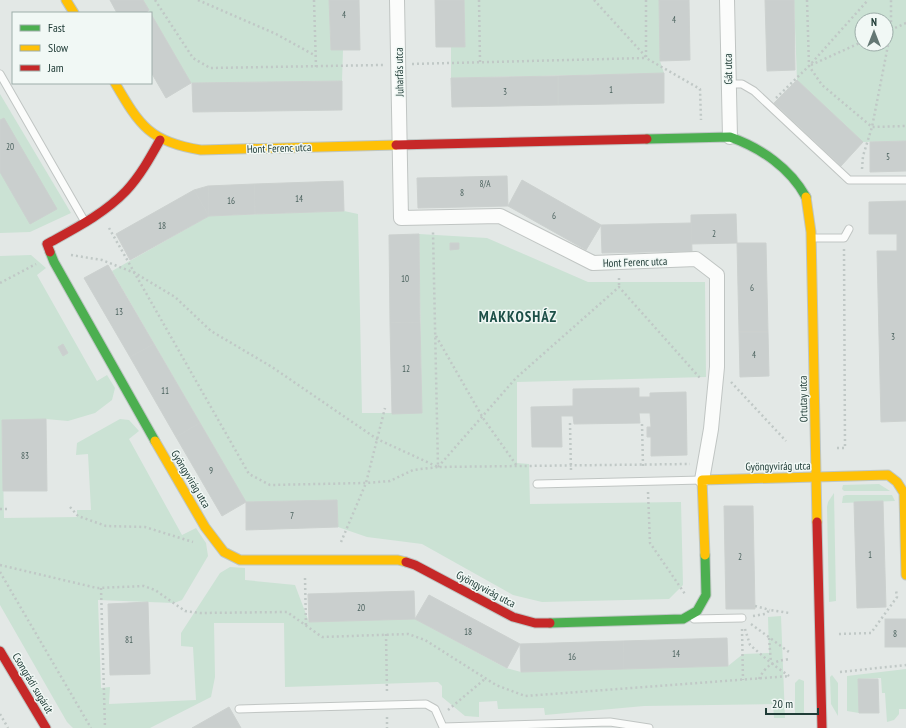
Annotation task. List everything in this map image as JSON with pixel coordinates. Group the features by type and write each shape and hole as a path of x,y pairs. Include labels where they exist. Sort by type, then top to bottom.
{"street":[{"path":"66,0 73,12"},
{"name":"Juharfás utca","path":"397,0 400,145"},
{"name":"Gát utca","path":"727,0 730,138"},
{"name":"Hont Ferenc utca","path":"115,84 145,128 160,140 178,147 201,150 701,138"},
{"name":"Ortutay utca","path":"701,138 730,138 746,142 768,157 795,181 806,198 810,215 822,728"},
{"path":"86,222 101,213 120,197 137,178 160,140"},
{"name":"Hont Ferenc utca","path":"400,145 401,218 500,216 593,263 696,259 717,275 717,367 715,395 706,464 702,480"},
{"name":"Gyöngyvirág utca","path":"86,222 47,244 51,256 130,400 205,527 224,552 240,560 398,560 415,564 513,617 535,622 683,619 697,611"},
{"name":"Gyöngyvirág utca","path":"702,480 888,475 896,482 904,493 906,575"},
{"path":"697,611 706,594 702,480"},
{"name":"Csongrádi sugárút","path":"0,651 46,728"}],"lane":[{"path":"0,74 86,222"},
{"path":"729,84 742,84 754,91 850,180 906,180"},
{"path":"811,238 844,238 849,229"},
{"path":"537,484 702,480"},
{"path":"683,619 742,618"},
{"path":"239,709 426,704 435,709 444,727 487,727 610,722 649,728"}],"path":[{"path":"198,0 276,34 316,56"},
{"path":"314,0 316,67"},
{"path":"479,0 480,62"},
{"path":"594,0 646,58 700,89 701,138"},
{"path":"646,0 646,58"},
{"path":"807,0 809,66 822,85 872,127 906,126"},
{"path":"769,105 809,66 868,0"},
{"path":"891,0 891,12"},
{"path":"894,28 906,23"},
{"path":"809,66 854,46"},
{"path":"861,181 863,156 872,127 886,52"},
{"path":"101,213 249,474 270,485 390,481 413,470 438,468 706,464"},
{"path":"433,218 438,468"},
{"path":"838,448 846,448 844,238"},
{"path":"0,283 51,256 65,254 102,260 134,273 175,297 211,331 272,367 377,439 438,468"},
{"path":"438,468 483,418 516,378 619,287 715,395"},
{"path":"435,336 483,418 517,466"},
{"path":"717,367 786,441"},
{"path":"334,560 366,482 385,408"},
{"path":"570,423 571,483"},
{"path":"642,424 643,465 646,482 650,543 697,611"},
{"path":"70,507 78,516 106,526 145,527 197,543"},
{"path":"0,509 8,509"},
{"path":"304,560 306,628"},
{"path":"0,565 101,588 144,586 155,590 185,611 200,613 287,612 306,628 322,637 408,634 425,640 496,685 525,696 790,676 771,663 750,645 742,618"},
{"path":"0,572 91,728"},
{"path":"840,634 870,633 897,597 895,587 901,585"},
{"path":"101,588 105,728"},
{"path":"755,606 789,613"},
{"path":"742,618 765,614 770,610"},
{"path":"742,618 789,652"},
{"path":"742,618 743,680"},
{"path":"386,634 387,681"},
{"path":"769,638 771,663"},
{"path":"759,679 764,669 771,663 789,659"},
{"path":"840,672 906,666"},
{"path":"439,716 486,678"},
{"path":"0,714 8,728"}],"green space":[{"path":"143,0 329,0 331,50 343,50 342,81 191,83 152,16 152,12 150,12"},
{"path":"464,0 659,0 660,61 664,73 451,78 451,47 465,47"},
{"path":"794,0 906,0 906,141 863,142 797,80"},
{"path":"0,94 71,213 30,232 0,233"},
{"path":"344,211 358,214 362,413 422,413 419,234 487,238 588,282 705,282 706,377 517,382 517,463 529,464 530,504 681,502 683,585 669,599 542,602 513,595 422,544 367,537 338,527 337,500 246,502 112,271 209,216"},
{"path":"31,255 46,268 37,275 97,381 107,375 115,388 112,400 95,413 68,421 46,419 2,420 4,518 77,517 77,510 91,510 88,454 76,455 77,443 120,419 129,420 139,431 129,439 182,535 196,528 206,543 208,556 182,600 174,603 98,600 101,688 110,687 109,704 196,700 193,647 181,646 181,633 220,573 230,567 245,568 245,580 295,585 309,622 415,619 506,668 521,672 728,666 743,654 769,653 768,617 781,616 785,718 774,718 773,704 644,706 545,715 544,708 498,709 497,701 479,702 479,717 465,716 442,697 442,686 438,682 285,687 284,623 214,623 215,677 211,697 150,728 73,728 67,722 0,605 0,256"},
{"path":"879,484 890,491 844,491 842,489 843,485"},
{"path":"834,493 836,601 829,602 827,507 828,502"},
{"path":"892,495 895,501 842,503 843,496"},
{"path":"906,669 906,709 899,709 899,714 894,720 887,722 885,693 882,693 881,678 859,679 859,713 847,711 847,676"},
{"path":"832,675 838,683 838,716 831,704 830,677"},
{"path":"799,679 804,681 804,714 795,713 795,683"}],"building":[{"path":"110,0 143,0 149,10 146,12 116,12"},
{"path":"329,0 359,0 360,50 331,50"},
{"path":"435,0 464,0 465,47 436,47"},
{"path":"659,0 689,0 690,60 660,61"},
{"path":"765,0 794,0 795,70 767,71"},
{"path":"152,16 191,83 166,98 152,74"},
{"path":"664,73 664,103 558,105 558,76"},
{"path":"558,76 558,105 452,107 451,78"},
{"path":"797,80 863,142 841,166 774,103"},
{"path":"342,81 342,110 193,112 192,83"},
{"path":"4,118 57,209 30,224 0,172 0,120"},
{"path":"906,141 906,171 870,172 870,142"},
{"path":"507,176 508,206 418,208 417,178"},
{"path":"522,180 601,225 586,250 508,206"},
{"path":"343,181 344,211 255,214 254,184"},
{"path":"254,184 255,214 209,216 208,186"},
{"path":"208,186 209,216 194,190"},
{"path":"194,190 209,216 130,260 116,234"},
{"path":"906,201 906,421 881,422 877,251 897,251 897,234 869,234 869,202"},
{"path":"736,214 737,243 691,244 691,215"},
{"path":"691,223 692,251 602,253 601,225"},
{"path":"419,234 420,322 390,323 389,235"},
{"path":"450,243 459,243 459,249 450,250"},
{"path":"737,243 766,243 768,332 739,332"},
{"path":"108,265 154,344 130,357 84,278"},
{"path":"420,322 422,413 392,414 390,323"},
{"path":"739,332 768,332 769,376 740,377"},
{"path":"63,344 68,353 63,356 58,347"},
{"path":"154,344 200,423 176,437 130,357"},
{"path":"639,388 639,397 650,397 650,393 686,392 687,455 651,456 651,437 647,437 647,427 651,427 650,413 639,413 640,423 574,424 573,416 561,416 562,447 532,447 531,407 573,406 573,389"},
{"path":"46,419 47,491 3,491 2,420"},
{"path":"200,423 246,502 222,516 176,437"},
{"path":"337,500 338,527 246,530 246,502"},
{"path":"883,501 886,607 857,608 854,502"},
{"path":"724,506 753,506 755,609 726,609"},
{"path":"414,591 415,619 309,622 308,594"},
{"path":"429,595 520,644 507,668 415,619"},
{"path":"148,602 150,674 110,675 108,604"},
{"path":"885,619 906,619 906,647 885,647"},
{"path":"727,638 728,666 624,669 623,641"},
{"path":"623,641 624,669 521,672 520,644"},
{"path":"858,679 878,679 879,713 859,713"},
{"path":"229,707 241,728 192,728"}],"traffic: fast":[{"path":"647,139 730,137 753,147 774,160 792,177 806,197"},
{"path":"50,252 54,262 155,441"},
{"path":"550,623 683,619 697,611 706,595 705,555"}],"traffic: slow":[{"path":"66,0 73,12"},
{"path":"116,84 132,110 148,130 158,137 184,147 201,150 396,145"},
{"path":"806,197 811,232 817,522"},
{"path":"155,441 205,527 224,552 240,560 398,560 406,562"},
{"path":"705,555 702,480 888,475 897,482 904,493 906,575"}],"traffic: jam":[{"path":"396,145 647,139"},
{"path":"50,252 47,244 98,214 126,191 149,160 160,140"},
{"path":"817,522 822,728"},
{"path":"406,562 415,565 513,617 535,623 550,623"},
{"path":"0,651 46,728"}],"district":[{"name":"MAKKOSHÁZ","path":"518,316"}]}
